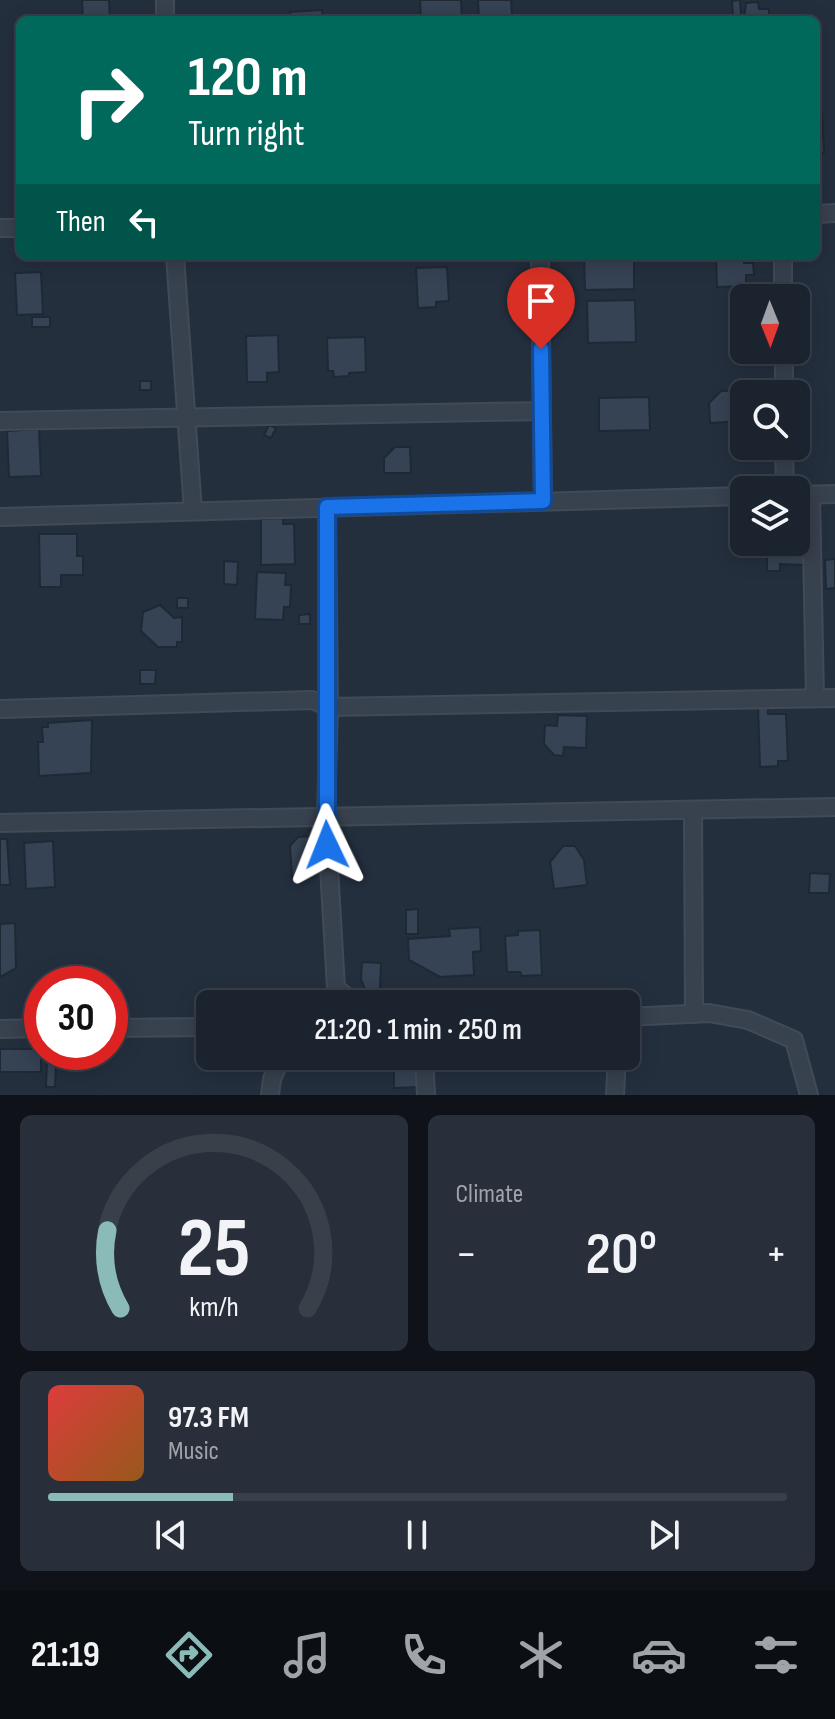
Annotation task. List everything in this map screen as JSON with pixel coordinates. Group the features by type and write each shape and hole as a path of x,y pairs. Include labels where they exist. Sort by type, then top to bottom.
{"street":[{"path":"175,260 193,511"},
{"path":"540,260 543,501"},
{"path":"783,260 783,284"},
{"path":"0,421 542,411"},
{"path":"810,495 835,494"},
{"path":"0,517 730,496"},
{"path":"327,507 329,707 326,816 338,990"},
{"path":"807,556 815,698"},
{"path":"0,709 312,700 329,707 835,698"},
{"path":"0,823 835,807"},
{"path":"693,810 694,1014"},
{"path":"640,1016 709,1013 748,1020 794,1040 809,1095"},
{"path":"128,1028 196,1027"},
{"path":"0,1029 24,1028"},
{"path":"270,1095 276,1070"},
{"path":"425,1070 426,1095"},
{"path":"615,1095 616,1070"}],"building":[{"path":"82,0 109,0 110,16 83,16"},
{"path":"420,0 461,0 462,16 421,16"},
{"path":"478,0 511,0 512,15 479,16"},
{"path":"740,0 741,16 733,16 732,1"},
{"path":"758,2 759,9 769,9 769,16 744,16 746,3"},
{"path":"322,10 323,16 290,16 290,12"},
{"path":"820,114 822,114 824,153 820,153"},
{"path":"584,260 634,260 634,289 585,290"},
{"path":"716,260 753,263 754,275 746,275 746,284 730,284 730,287 717,287"},
{"path":"447,267 449,301 436,302 436,307 418,308 416,268"},
{"path":"41,272 43,314 17,315 15,273"},
{"path":"635,300 636,342 588,343 587,301"},
{"path":"32,317 50,317 50,327 32,327"},
{"path":"278,335 279,372 267,373 267,382 247,382 246,336"},
{"path":"365,337 366,372 334,377 333,371 328,371 327,338"},
{"path":"140,381 151,381 151,390 140,390"},
{"path":"721,391 730,391 730,422 710,423 709,403"},
{"path":"649,397 650,430 599,431 599,398"},
{"path":"269,425 276,428 271,438 264,435"},
{"path":"39,429 41,476 9,477 7,431"},
{"path":"395,447 410,447 411,473 384,473 384,458"},
{"path":"283,518 283,524 294,524 295,564 261,565 261,519"},
{"path":"39,534 77,534 77,556 83,556 83,575 61,575 61,587 40,587"},
{"path":"767,556 804,556 804,565 780,564 780,571 767,571"},
{"path":"835,559 835,588 826,589 825,560"},
{"path":"224,561 238,562 237,585 224,584"},
{"path":"257,572 286,573 285,585 291,585 290,607 284,607 283,620 255,619"},
{"path":"177,598 188,598 188,608 177,608"},
{"path":"160,605 174,618 182,617 182,642 177,642 177,647 158,647 141,631 143,612"},
{"path":"310,614 310,624 299,624 299,615"},
{"path":"140,670 156,670 155,684 140,684"},
{"path":"768,705 768,714 786,714 788,761 778,761 778,766 760,767 758,706"},
{"path":"558,715 587,716 586,748 564,747 563,756 554,755 544,744 545,725 557,726"},
{"path":"92,720 91,773 39,776 38,742 43,742 42,727 48,727 48,723"},
{"path":"310,836 310,851 322,850 323,861 315,861 315,877 292,878 290,846 298,837"},
{"path":"0,839 7,839 10,885 0,885"},
{"path":"53,841 55,887 26,889 24,843"},
{"path":"563,846 575,846 584,860 587,885 554,889 550,862"},
{"path":"810,873 830,874 829,893 809,893"},
{"path":"418,909 418,934 406,934 406,910"},
{"path":"15,923 16,968 0,977 0,924"},
{"path":"480,927 481,951 473,952 474,975 440,977 409,960 408,939 450,936 449,929"},
{"path":"540,930 542,975 522,976 520,972 507,972 505,936 518,935 518,931"},
{"path":"362,962 381,963 380,989 365,989 361,979"},
{"path":"0,1049 24,1049 24,1070 41,1070 41,1072 0,1072"},
{"path":"47,1070 56,1070 55,1087 46,1087"},
{"path":"394,1070 418,1070 418,1087 394,1088"}],"route":[{"path":"327,845 327,507 543,501 541,349"}]}
